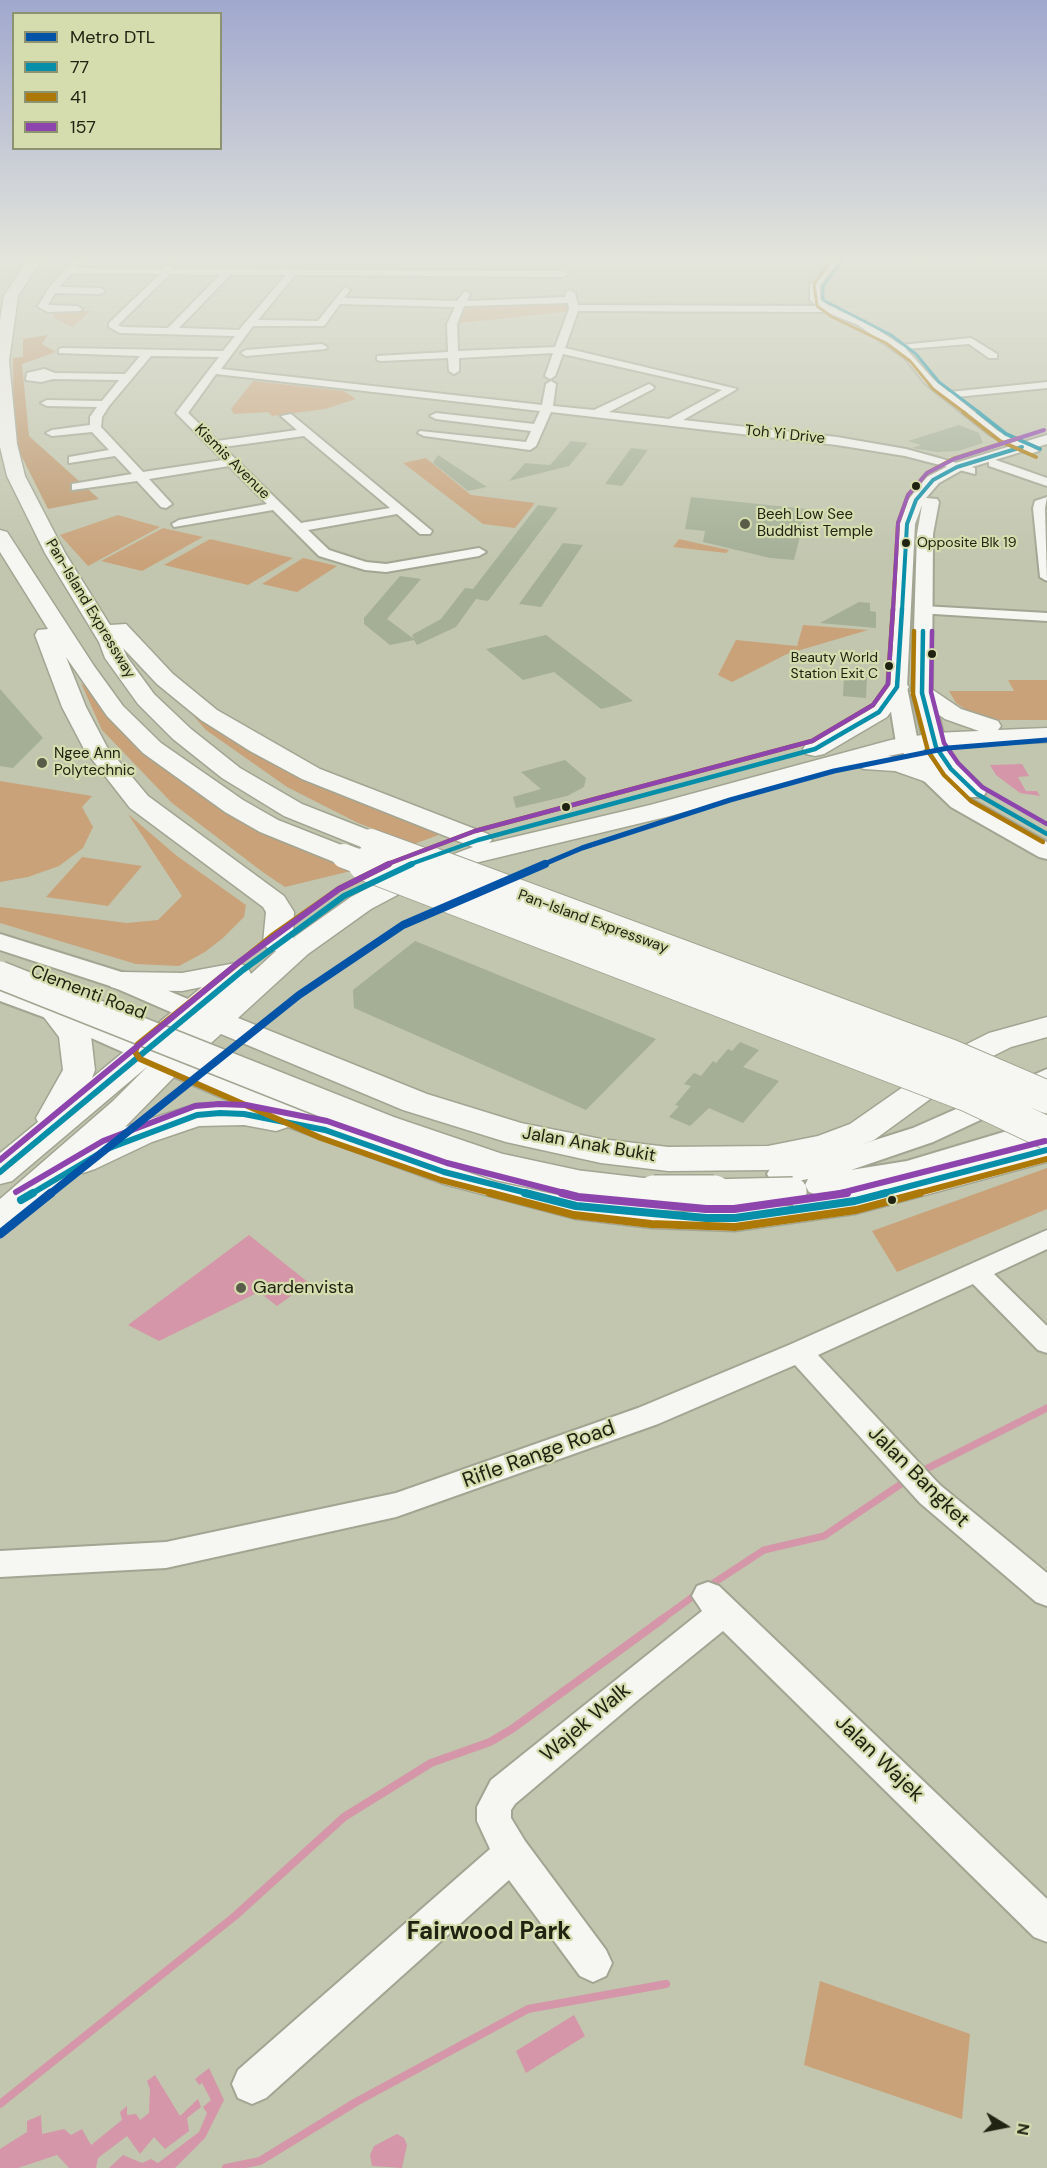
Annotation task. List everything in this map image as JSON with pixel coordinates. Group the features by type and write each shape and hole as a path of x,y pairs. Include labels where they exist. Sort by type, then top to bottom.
{"highway":[{"name":"Pan-Island Expressway","path":"1,361 8,444 16,476 55,553 116,658 147,699 204,754 231,773 293,810 371,842 949,1055 1047,1097"},
{"name":"Pan-Island Expressway","path":"0,536 84,668 115,711 152,748 234,806 269,826 969,1096 1047,1131"},
{"path":"38,595 35,607 75,707 96,749 139,802 274,902 280,912 278,943"},
{"path":"91,613 108,620 165,679 200,708 259,746 330,782 478,840"},
{"path":"815,749 879,712 897,687"},
{"path":"922,693 953,714 995,731 1047,735"},
{"path":"11,1209 125,1109 188,1040 254,974 278,943 344,896 376,879 437,853 478,840 866,736 905,737 1047,725"},
{"path":"844,761 899,764 941,773 957,756 995,731"},
{"path":"122,981 182,982 254,974 298,948 361,903 422,873 466,857 646,814 844,761 905,737"},
{"path":"254,974 266,1042"},
{"path":"41,1137 69,1092 79,1070 75,1036 43,1008"},
{"name":"Jalan Anak Bukit","path":"188,1040 266,1042 415,1102 518,1134 569,1146 668,1158 768,1158 825,1146 862,1132 970,1055 1000,1040 1047,1027"},
{"path":"188,1040 283,1112 325,1130 444,1172 576,1206 652,1215 735,1218 855,1202 1047,1150"},
{"path":"0,1172 41,1137 188,1040"},
{"path":"283,1112 283,1096 290,1086 298,1078 322,1064"},
{"path":"11,1209 94,1154 140,1134 197,1116 244,1114 325,1130"}],"main road":[{"path":"1036,446 993,463 964,469 940,489 928,508 922,693 941,773 954,799 1047,852"},
{"path":"1036,446 933,480 922,489 907,524 897,687 905,737 941,773 1047,834"},
{"name":"Clementi Road","path":"0,942 122,981 188,1040"},
{"name":"Clementi Road","path":"0,961 47,976 188,1040"},
{"path":"43,1008 70,981 71,972 56,961"},
{"name":"Clementi Road","path":"0,975 188,1040"},
{"name":"Clementi Road","path":"0,992 43,1008 188,1040"},
{"name":"Jalan Anak Bukit","path":"188,1040 390,1130 499,1167 578,1184 664,1194 908,1171 1047,1131"},
{"name":"Jalan Anak Bukit","path":"788,1182 914,1138 1047,1078"}],"street":[{"path":"141,361 96,417 95,428 166,504"},
{"name":"Kismis Avenue","path":"220,361 182,412 324,554 375,568 400,567 479,552"},
{"path":"453,361 454,370"},
{"path":"424,433 530,446 547,409 556,361"},
{"path":"609,361 732,389 672,422"},
{"path":"914,361 930,382 1006,434 1036,446"},
{"path":"922,361 931,375 952,395"},
{"path":"326,370 328,384"},
{"name":"Toh Yi Drive","path":"214,371 860,444 964,469"},
{"path":"53,376 127,377"},
{"path":"952,395 1008,387 1047,385"},
{"path":"596,414 649,387"},
{"path":"47,403 105,404"},
{"path":"287,416 425,531"},
{"path":"436,416 539,428"},
{"path":"52,434 95,428"},
{"path":"214,445 306,432"},
{"path":"74,460 117,452"},
{"path":"76,487 231,462"},
{"path":"993,463 1047,482"},
{"path":"1047,501 1040,504 1039,508 1047,577"},
{"name":"Kismis Avenue","path":"178,524 276,506"},
{"path":"298,528 400,510"},
{"path":"923,610 1047,617"},
{"name":"Rifle Range Road","path":"0,1564 166,1555 396,1505 648,1416 799,1352 1047,1239"},
{"path":"976,1271 1047,1343"},
{"name":"Jalan Bangket","path":"799,1352 930,1494 1047,1592"},
{"name":"Wajek Walk","path":"593,1964 512,1854 494,1821 494,1807 503,1792 626,1689 716,1604"},
{"name":"Jalan Wajek","path":"716,1604 986,1862 1046,1923"},
{"path":"252,2084 512,1854"}],"shaded area":[{"path":"13,361 30,361 22,364 29,436 99,499 48,509 14,441"},
{"path":"253,381 344,391 356,399 325,409 272,416 268,412 234,414 231,409"},
{"path":"426,458 471,495 535,503 515,528 483,524 403,463"},
{"path":"118,515 160,527 88,566 60,535"},
{"path":"163,528 203,537 142,571 101,561"},
{"path":"210,539 293,558 248,585 164,565"},
{"path":"679,539 729,550 726,553 673,547"},
{"path":"303,558 337,566 297,592 262,584"},
{"path":"803,625 868,630 787,654 732,682 718,675 736,640 797,646"},
{"path":"1008,680 1047,680 1047,720 982,720 956,703 949,691 1014,691"},
{"path":"81,683 253,827 351,871 285,887 264,873 172,803 102,730"},
{"path":"167,686 214,725 444,833 414,844 358,823 287,787 206,730"},
{"path":"1022,764 1029,776 1018,777 1026,791 1037,791 1040,796 1020,793 996,775 990,765"},
{"path":"0,781 92,796 82,807 93,827 83,848 59,866 28,877 0,882"},
{"path":"128,814 177,856 246,905 244,917 223,938 205,952 179,966 136,964 0,923 0,907 127,923 158,920 182,896"},
{"path":"82,857 142,866 108,906 46,897"},
{"path":"1047,1168 1047,1209 897,1272 872,1231"},
{"name":"Gardenvista","path":"249,1235 309,1283 277,1306 259,1292 159,1341 128,1325"},
{"path":"820,1981 970,2034 962,2119 804,2065"},
{"path":"574,2015 585,2036 526,2073 516,2051"},
{"path":"209,2068 224,2100 205,2138 175,2168 109,2168 123,2155 142,2163 151,2159 158,2163 199,2132 207,2113 203,2107 211,2100 202,2083 199,2085 195,2079"},
{"path":"155,2075 180,2116 198,2099 201,2107 187,2118 189,2131 165,2149 154,2137 140,2154 127,2136 98,2158 96,2168 69,2168 57,2155 18,2168 0,2168 0,2149 27,2132 27,2121 41,2115 42,2134 64,2129 71,2135 82,2129 91,2145 122,2120 120,2112 127,2106 127,2115 136,2114 140,2120 149,2113 150,2089 147,2081"},
{"path":"397,2134 404,2138 407,2145 402,2168 372,2166 370,2155 374,2146"}],"building":[{"path":"959,425 979,433 983,443 958,451 937,452 912,448 921,445 908,441"},
{"path":"571,441 588,443 569,466 509,481 525,463 550,465"},
{"path":"631,448 648,450 622,486 605,484"},
{"path":"438,455 487,487 468,491 433,463"},
{"name":"Beeh Low See Buddhist Temple","path":"691,497 807,509 794,560 770,558 703,542 705,531 685,529"},
{"path":"538,505 558,508 488,601 476,599 456,627 417,645 414,640 390,645 364,624 364,618 400,576 421,579 387,619 414,639 412,635 441,619 465,588 473,589"},
{"path":"563,543 583,545 541,607 519,604"},
{"path":"859,602 870,603 870,611 876,612 876,628 820,623"},
{"path":"546,635 633,701 601,709 554,672 523,680 486,649"},
{"path":"844,675 867,677 866,698 843,696"},
{"path":"0,689 43,738 13,768 0,766"},
{"path":"565,760 586,778 584,787 567,796 516,808 513,797 541,789 521,772"},
{"path":"415,941 656,1039 586,1110 354,1008 353,990"},
{"path":"740,1042 759,1050 743,1067 779,1081 743,1123 709,1108 690,1126 669,1117 679,1106 675,1105 691,1086 684,1084 694,1073 701,1076 713,1061 716,1063 728,1049 732,1051"}],"waterway":[{"path":"920,1472 1047,1408"},
{"path":"706,1588 764,1550 824,1536 907,1480"},
{"path":"662,1619 698,1593"},
{"path":"0,2104 235,1916 344,1817 431,1763 490,1742 512,1729 664,1618"},
{"path":"226,2168 260,2161 356,2102 528,2009 666,1984"}],"metro line":[{"name":"DTL","path":"0,1234 299,995 403,925 582,848 730,800 834,771 948,748 1047,740"}],"transit line":[{"name":"41","path":"910,361 933,389 1000,441 1036,457"},
{"name":"77","path":"922,361 939,382 1006,434 1040,449"},
{"name":"157","path":"0,1160 238,963 339,889 372,871 433,845 475,831 812,741 873,705 888,684 898,523 908,495 927,473 954,459 1044,430"},
{"name":"41","path":"1019,438 953,459 927,473 908,495 898,523 888,684 873,705 812,741 475,831 433,845 372,871 339,889 272,936 138,1044 135,1052 140,1059 321,1138 441,1180 574,1215 651,1224 735,1227 856,1210 1047,1159"},
{"name":"77","path":"0,1172 243,970 344,896 376,879 437,853 478,840 815,749 879,712 897,687 907,524 916,500 933,480 957,467 1022,447"},
{"name":"41","path":"914,631 913,694 928,751 944,775 971,801 1043,842"},
{"name":"77","path":"923,631 922,693 936,747 951,769 977,794 1047,834"},
{"name":"157","path":"932,631 931,692 944,743 958,763 982,787 1047,824"},
{"name":"157","path":"16,1192 103,1141 195,1106 219,1104 246,1105 327,1121 447,1163 578,1197 706,1209 734,1209 853,1192 1045,1141"},
{"name":"77","path":"21,1200 107,1149 197,1115 220,1113 244,1114 325,1130 444,1172 576,1206 706,1218 735,1218 855,1201 1047,1150"}],"place":[{"name":"Beeh Low See Buddhist Temple","path":"745,524"},
{"name":"Opposite Blk 19","path":"906,543"},
{"name":"Beauty World Station Exit C","path":"889,666"},
{"name":"Ngee Ann Polytechnic","path":"42,763"},
{"name":"Gardenvista","path":"241,1288"}],"district":[{"name":"Fairwood Park","path":"489,1933"}]}
